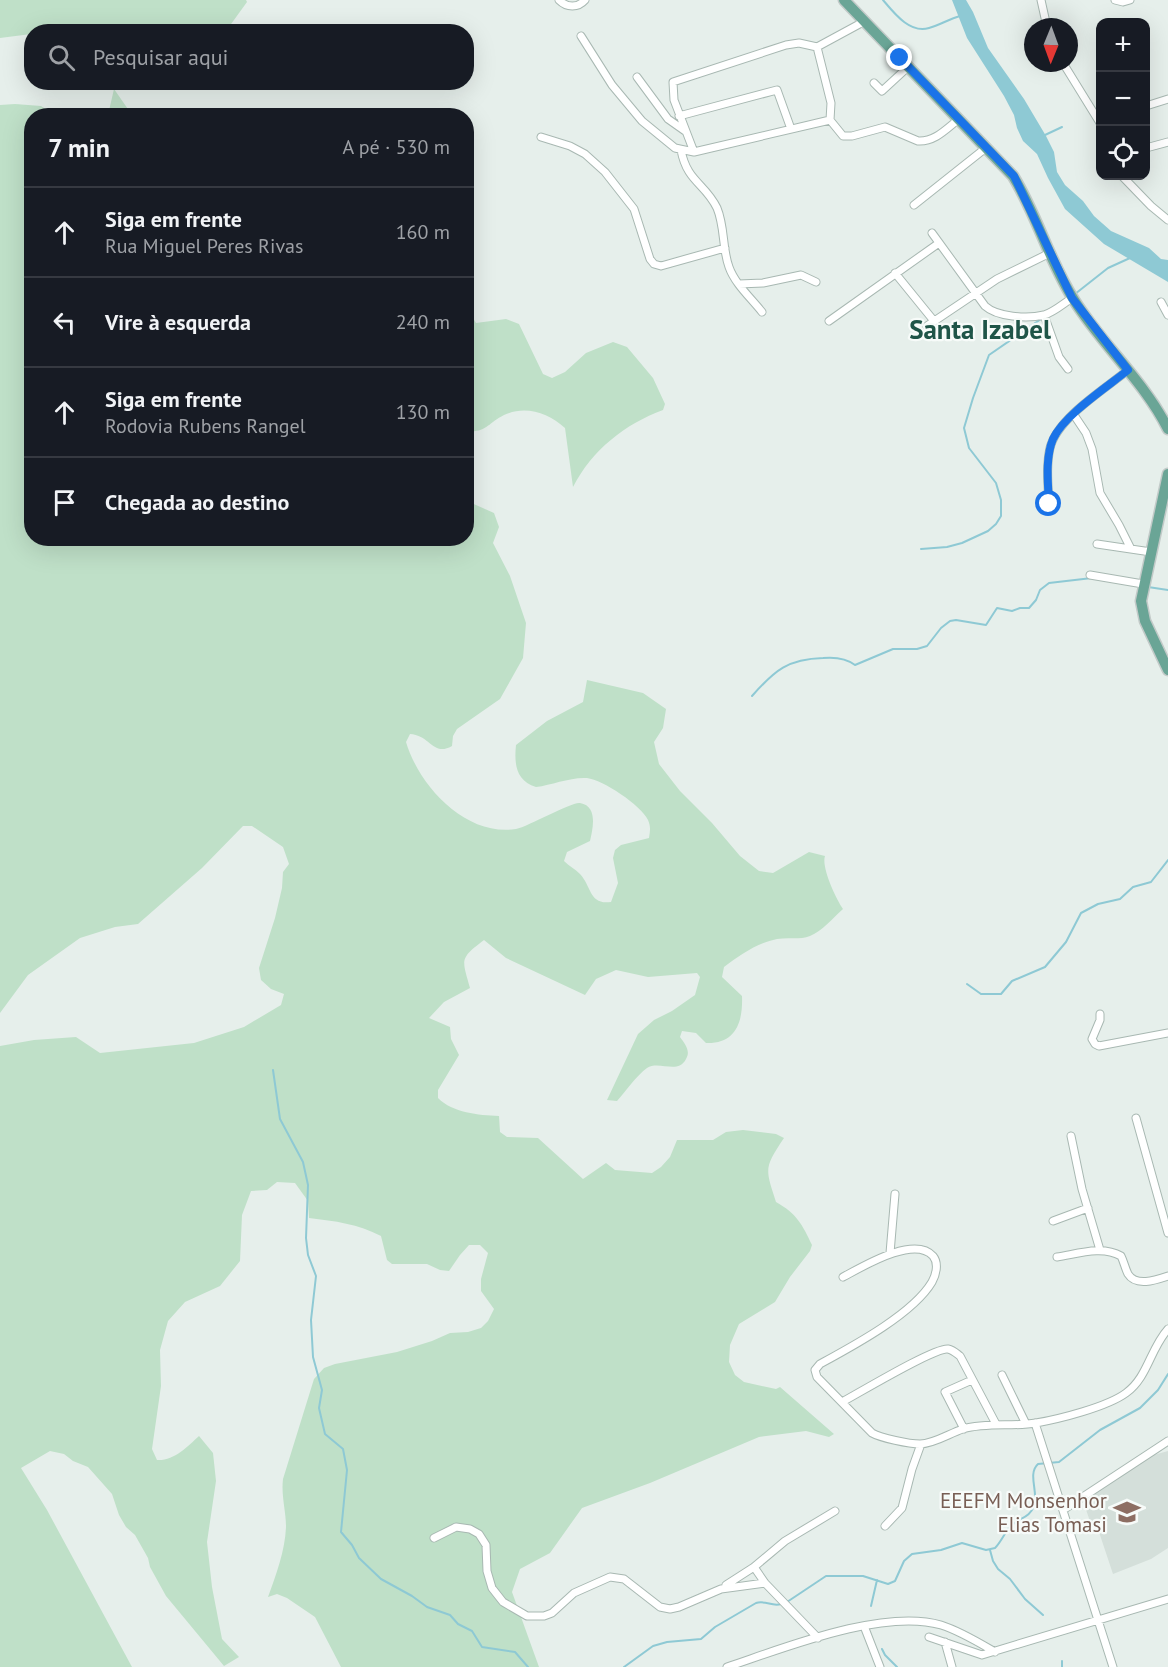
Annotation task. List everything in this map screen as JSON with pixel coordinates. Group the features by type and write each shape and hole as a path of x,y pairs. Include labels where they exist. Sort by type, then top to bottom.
{"main road":[{"path":"844,0 1014,176 1072,298 1128,370 1168,429"},
{"path":"1168,474 1141,601 1142,611 1168,670"}],"street":[{"path":"559,0 572,6 585,0"},
{"path":"1041,0 1045,18"},
{"path":"1115,0 1123,2 1130,0"},
{"path":"694,152 674,100 673,82 786,45 799,43 817,46 865,21"},
{"path":"581,36 625,103 665,141 681,150 694,152 830,120"},
{"path":"817,46 831,103 830,120 843,136 852,136 885,127 924,142 932,140 959,118"},
{"path":"874,83 882,91 908,66"},
{"path":"1069,72 1096,115"},
{"path":"637,77 668,119 685,131"},
{"path":"679,116 777,90 791,129"},
{"path":"1150,105 1168,99"},
{"path":"541,137 570,146 585,154 605,172 634,209 650,259 654,264 661,266 724,248"},
{"path":"1150,147 1168,142"},
{"path":"681,150 688,172 710,197 721,219 724,248 732,275 762,312"},
{"path":"914,205 990,151"},
{"path":"1126,180 1168,220"},
{"path":"932,233 985,306 996,314 1044,315 1072,298"},
{"path":"829,321 939,243"},
{"path":"927,326 1012,270 1050,253"},
{"path":"895,273 934,321"},
{"path":"739,284 763,283 801,275 816,282"},
{"path":"1161,302 1168,315"},
{"path":"1044,315 1059,357 1068,369"},
{"path":"1049,504 1048,472 1051,447 1058,432 1074,415 1128,370"},
{"path":"1074,415 1086,433 1092,449 1100,493 1130,547"},
{"path":"1097,544 1130,547 1151,552"},
{"path":"1090,575 1143,584"},
{"path":"1100,1014 1092,1039 1099,1046 1168,1033"},
{"path":"1136,1118 1168,1233"},
{"path":"1071,1136 1100,1250"},
{"path":"890,1253 896,1194"},
{"path":"1053,1221 1088,1208"},
{"path":"843,1277 890,1253 913,1250 932,1254 937,1266 932,1283 905,1310 886,1325 817,1367 815,1374 817,1377 879,1438 921,1444 964,1428 996,1424 1030,1424 1105,1405 1136,1385 1168,1329"},
{"path":"1057,1257 1100,1250 1112,1252 1121,1256 1129,1276 1138,1281 1146,1282 1168,1276"},
{"path":"842,1402 922,1358 946,1349 960,1356 996,1424"},
{"path":"1002,1375 1030,1424 1044,1455 1113,1667"},
{"path":"964,1428 945,1392 972,1380"},
{"path":"1063,1509 1168,1441"},
{"path":"885,1526 902,1508 921,1444"},
{"path":"434,1538 456,1527 470,1529 479,1534 486,1545 489,1580 497,1596 511,1608 527,1616 544,1616 552,1613 574,1593 615,1577 624,1579 660,1607 670,1609 721,1588 754,1567 785,1541 835,1511"},
{"path":"754,1567 765,1583 818,1638"},
{"path":"721,1588 765,1583"},
{"path":"929,1637 982,1655 1168,1599"},
{"path":"727,1667 818,1638 893,1620 914,1620 941,1625 995,1652"},
{"path":"864,1626 880,1667"},
{"path":"945,1642 952,1667"}],"shaded area":[{"name":"EEEFM Monsenhor Elias Tomasi","path":"1168,1451 1168,1548 1151,1559 1113,1574 1097,1526 1092,1527 1082,1498 1143,1458"}],"green space":[{"path":"0,0 246,0 247,2 231,24 24,24 24,35 0,38"},
{"path":"114,90 115,90 127,108 110,108"},
{"path":"15,104 44,108 24,108 24,546 474,546 474,504 494,513 499,527 493,543 510,576 526,623 523,658 500,699 457,729 453,736 452,746 440,749 417,735 410,734 406,742 412,759 433,791 463,817 480,825 497,829 516,829 576,803 586,805 590,808 593,818 590,841 567,852 564,861 580,874 595,898 599,901 611,902 618,883 613,858 615,850 621,845 649,838 650,827 644,814 611,788 587,778 536,787 524,781 520,776 515,759 516,745 547,721 583,702 587,680 643,693 666,709 663,728 654,742 659,764 680,791 712,823 740,856 759,871 773,873 809,852 825,856 827,875 843,909 823,928 810,936 777,939 763,943 724,967 722,977 742,996 741,1014 736,1030 724,1040 706,1043 696,1033 682,1031 680,1037 688,1053 683,1064 673,1067 657,1065 647,1068 617,1101 607,1100 638,1034 654,1020 695,995 700,977 697,973 648,977 616,970 596,979 585,995 506,958 484,940 466,956 464,965 470,988 444,1002 429,1018 450,1027 451,1039 459,1055 438,1090 438,1098 458,1110 499,1116 500,1132 507,1137 538,1138 583,1179 606,1163 615,1170 652,1173 670,1157 677,1140 713,1140 726,1132 743,1130 776,1134 784,1138 770,1162 768,1175 776,1202 798,1220 812,1245 775,1302 739,1324 730,1345 729,1362 735,1375 744,1382 776,1389 780,1387 834,1434 829,1437 806,1431 759,1437 650,1483 582,1508 550,1553 520,1569 512,1592 539,1667 341,1667 315,1617 287,1598 277,1594 268,1597 284,1545 286,1521 283,1479 314,1379 324,1368 335,1364 397,1352 450,1333 468,1332 481,1328 488,1321 494,1309 481,1291 481,1279 488,1253 480,1245 469,1245 449,1271 427,1264 392,1264 387,1260 381,1236 355,1226 309,1218 308,1201 295,1183 277,1182 267,1190 251,1191 242,1215 240,1261 220,1286 185,1302 168,1321 160,1350 161,1386 152,1449 157,1460 163,1460 180,1452 199,1436 213,1453 216,1481 207,1542 212,1587 222,1639 239,1657 224,1666 166,1596 135,1535 126,1527 119,1515 112,1494 88,1467 73,1461 64,1454 50,1451 21,1468 47,1510 132,1667 0,1667 0,1046 34,1040 76,1037 100,1053 194,1043 244,1027 281,1005 284,994 271,989 261,980 259,968 275,918 283,872 289,864 283,847 252,826 243,826 202,868 138,924 115,927 80,938 28,975 0,1013 0,105"},
{"path":"506,319 519,324 543,374 552,378 565,372 586,353 613,342 627,347 653,378 665,404 663,410 636,423 611,440 590,461 573,487 565,428 551,418 536,412 512,412 474,431 474,320 476,323"}],"water":[{"path":"952,0 966,0 988,48 1024,99 1046,136 1054,152 1057,172 1065,185 1111,231 1149,248 1161,259 1168,260 1168,282 1104,244 1065,209 1037,154 1023,141 1014,115 1004,96 967,38"}],"waterway":[{"path":"883,0 903,21 915,28 929,28 960,16"},
{"path":"1045,135 1062,127"},
{"path":"1075,294 1108,268 1130,258"},
{"path":"921,549 962,543 988,531 1001,516 1001,500 996,483 969,448 964,428 989,355 1041,319"},
{"path":"752,696 775,673 791,664 811,659 831,658 844,659 855,665 893,649 917,649 927,646 941,628 950,621 986,625 997,608 1012,611 1029,608 1036,600 1040,590 1049,583 1092,578"},
{"path":"1148,587 1168,590"},
{"path":"967,984 981,994 1001,994 1012,981 1045,967 1066,942 1081,913 1098,904 1120,899 1133,887 1151,882 1168,860"},
{"path":"273,1070 280,1119 303,1162 308,1185 306,1238 308,1255 316,1276 311,1320 313,1357 322,1390 319,1408 325,1434 343,1449 347,1470 341,1532 359,1558 381,1579 427,1607 450,1615 458,1624 472,1631 482,1647 515,1652 528,1667"},
{"path":"787,1602 826,1576 863,1576 888,1584 895,1581 904,1561 912,1554 941,1550 962,1543 986,1550 995,1548 1010,1527 1032,1510 1035,1501 1033,1473 1038,1464 1059,1462 1100,1430 1140,1408 1158,1390 1168,1374"},
{"path":"990,1550 998,1569 1043,1615"},
{"path":"871,1606 877,1580"},
{"path":"624,1667 653,1646 667,1642 701,1639 715,1627 756,1603 781,1604"},
{"path":"882,1649 897,1667"},
{"path":"1062,1661 1062,1667"}],"place":[{"name":"EEEFM Monsenhor Elias Tomasi","path":"1127,1512"}],"district":[{"name":"Santa Izabel","path":"980,329"}],"route":[{"path":"900,58 1014,176 1072,298 1128,370 1068,419 1053,440 1048,472 1049,504"}]}
